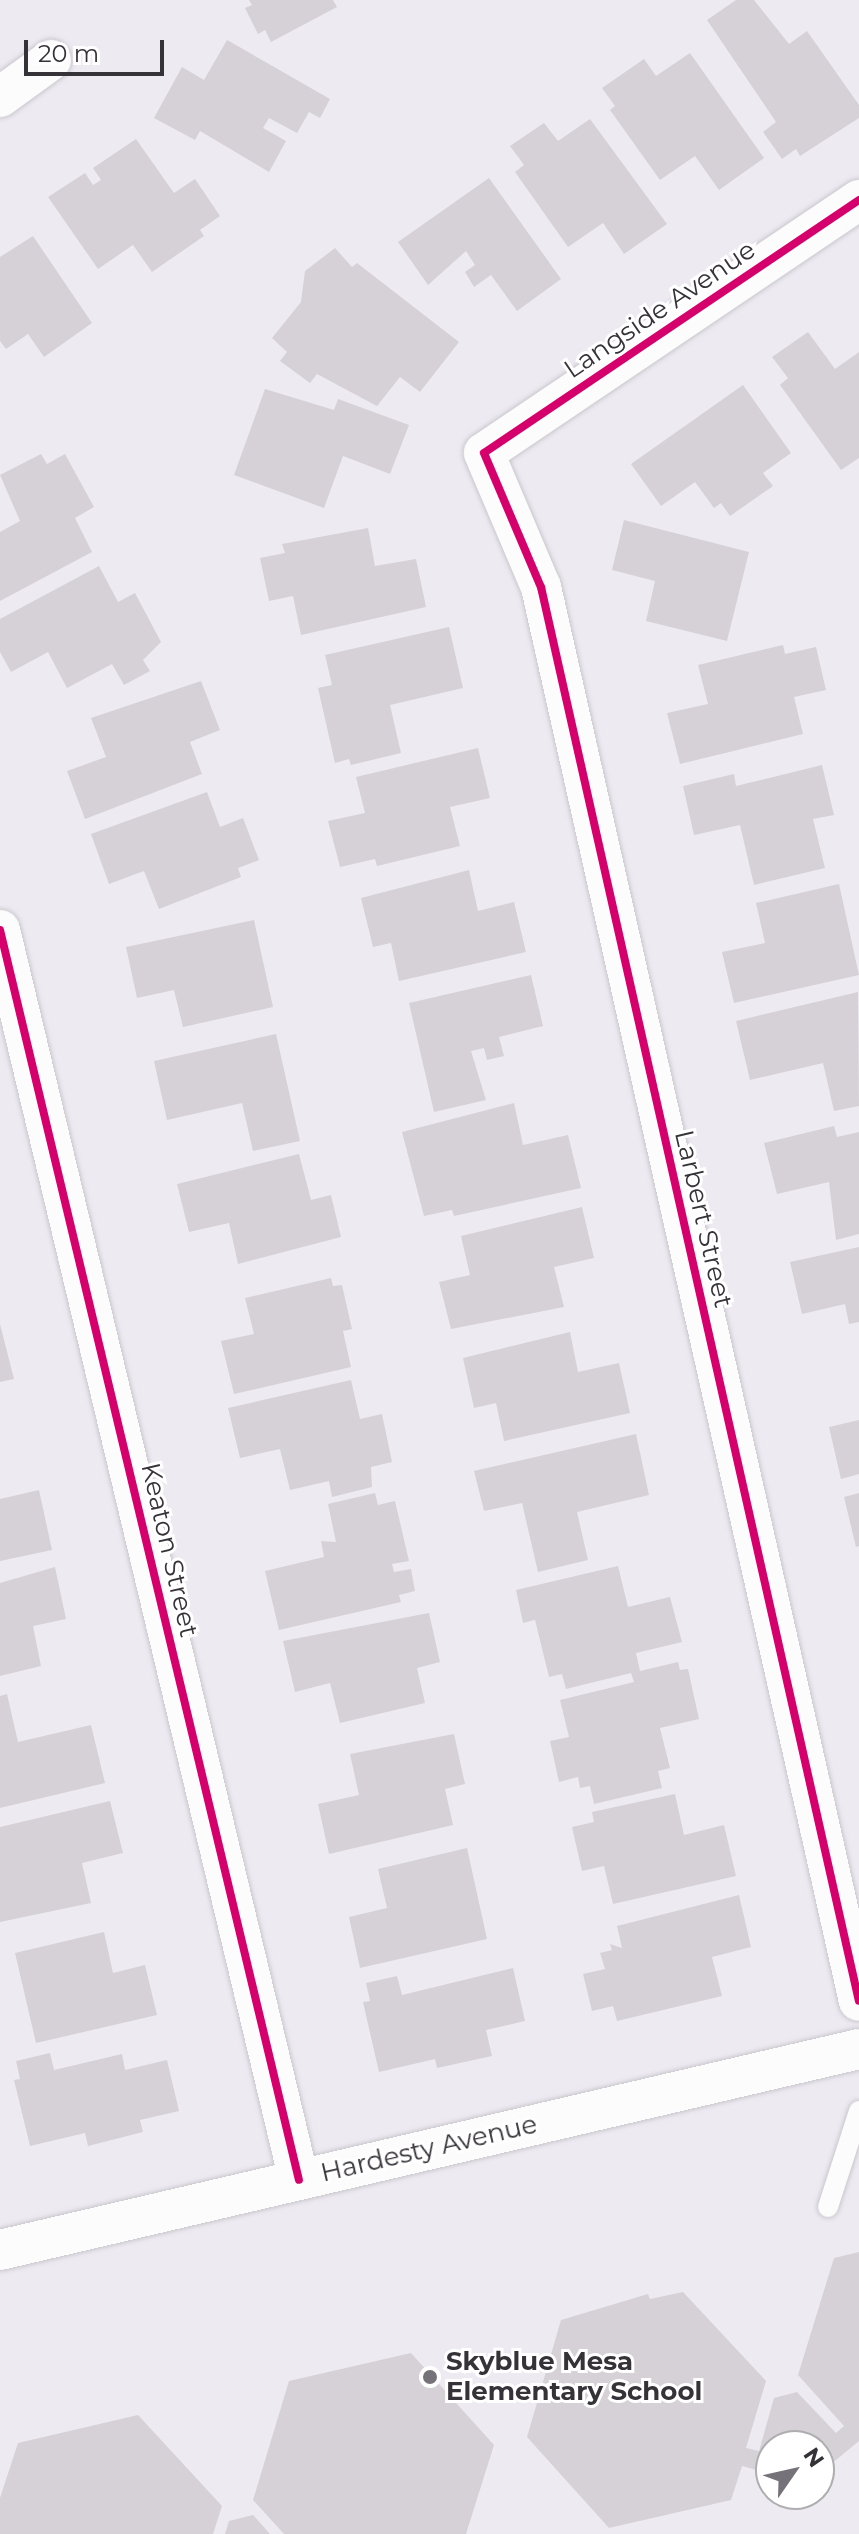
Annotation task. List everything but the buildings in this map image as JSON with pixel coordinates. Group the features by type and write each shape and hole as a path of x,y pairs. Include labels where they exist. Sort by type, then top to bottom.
{"street":[{"path":"0,97 51,60"},
{"name":"Langside Avenue","path":"484,453 859,200"},
{"name":"Larbert Street","path":"484,453 541,587 859,2001"},
{"name":"Keaton Street","path":"0,930 299,2180"},
{"name":"Hardesty Avenue","path":"0,2250 859,2049"}],"lane":[{"path":"828,2207 859,2111"}],"cycle path":[{"path":"859,200 484,453 541,587 859,2001"},
{"path":"0,930 299,2180"}],"place":[{"name":"Skyblue Mesa Elementary School","path":"430,2377"}]}
